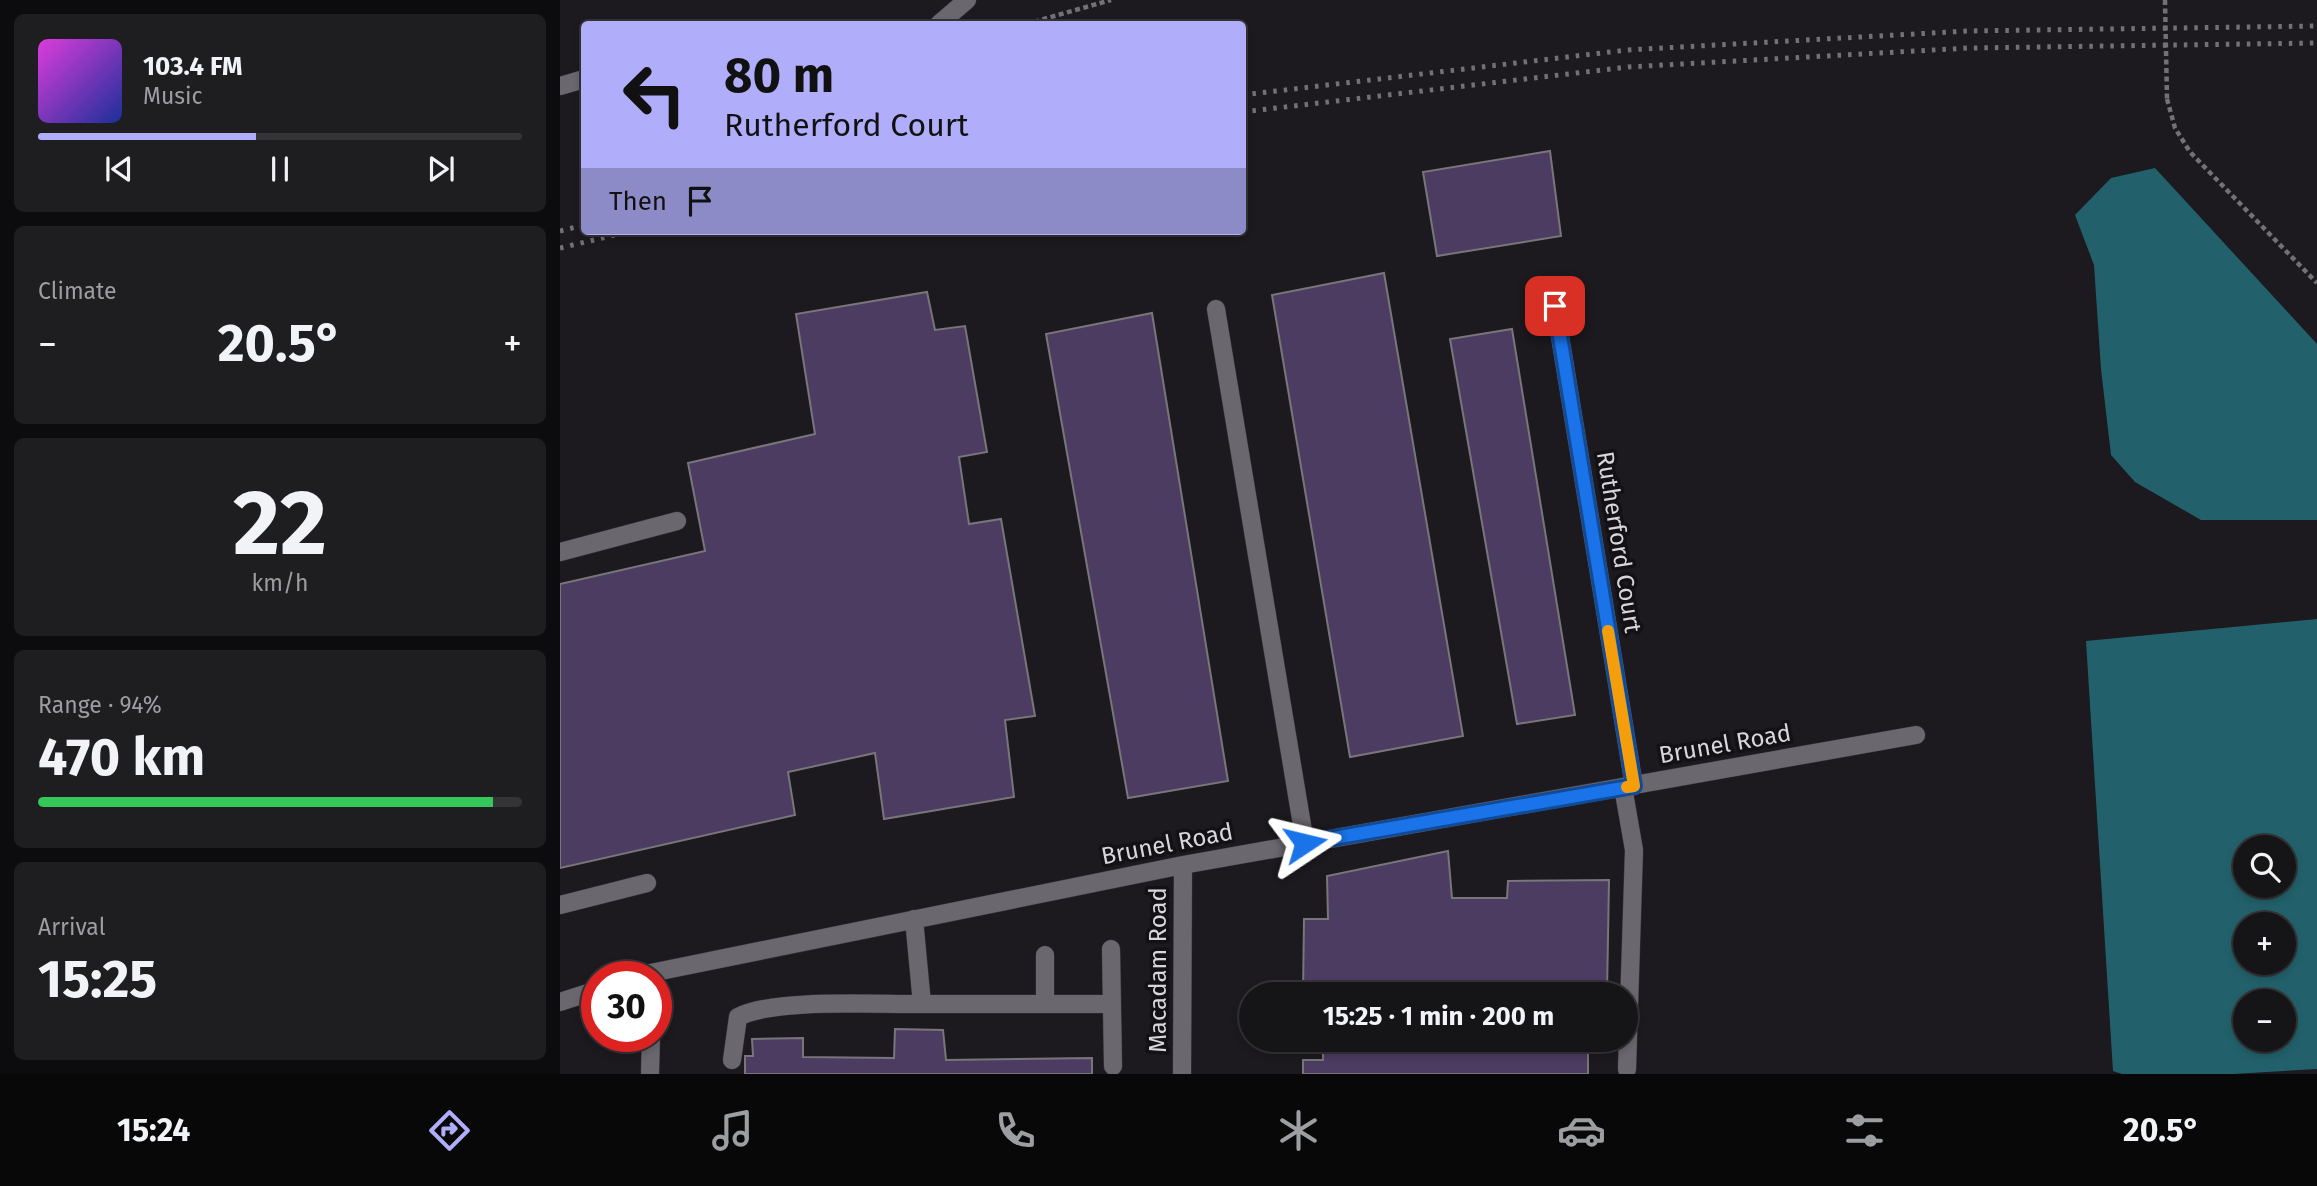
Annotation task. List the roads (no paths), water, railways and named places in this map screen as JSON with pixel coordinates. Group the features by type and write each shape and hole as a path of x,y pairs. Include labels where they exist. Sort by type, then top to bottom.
{"street":[{"path":"942,21 967,0"},
{"path":"560,86 581,80"},
{"name":"Rutherford Court","path":"1555,306 1628,787 1634,850 1627,1069"},
{"path":"1216,309 1305,843"},
{"path":"560,552 677,521"},
{"name":"Brunel Road","path":"672,970 1183,865 1916,735"},
{"name":"Macadam Road","path":"1182,1074 1183,865"},
{"path":"560,905 647,883"},
{"path":"914,919 922,1004"},
{"path":"1111,949 1113,1066"},
{"path":"1045,955 1045,1004"},
{"path":"560,1002 581,995"},
{"path":"732,1060 738,1017 752,1009 789,1006 1111,1003"},
{"path":"650,1074 651,1052"}],"water":[{"path":"2155,168 2317,344 2317,520 2201,520 2135,482 2111,455 2101,369 2094,265 2075,215 2111,178"},
{"path":"2317,619 2317,1069 2233,1074 2122,1074 2113,1071 2086,641"}],"railway":[{"path":"1246,95 1627,50 1968,31 2317,26"},
{"path":"1246,112 1628,67 1969,48 2317,43"},
{"path":"560,231 581,226"},
{"path":"560,248 615,235"}]}
